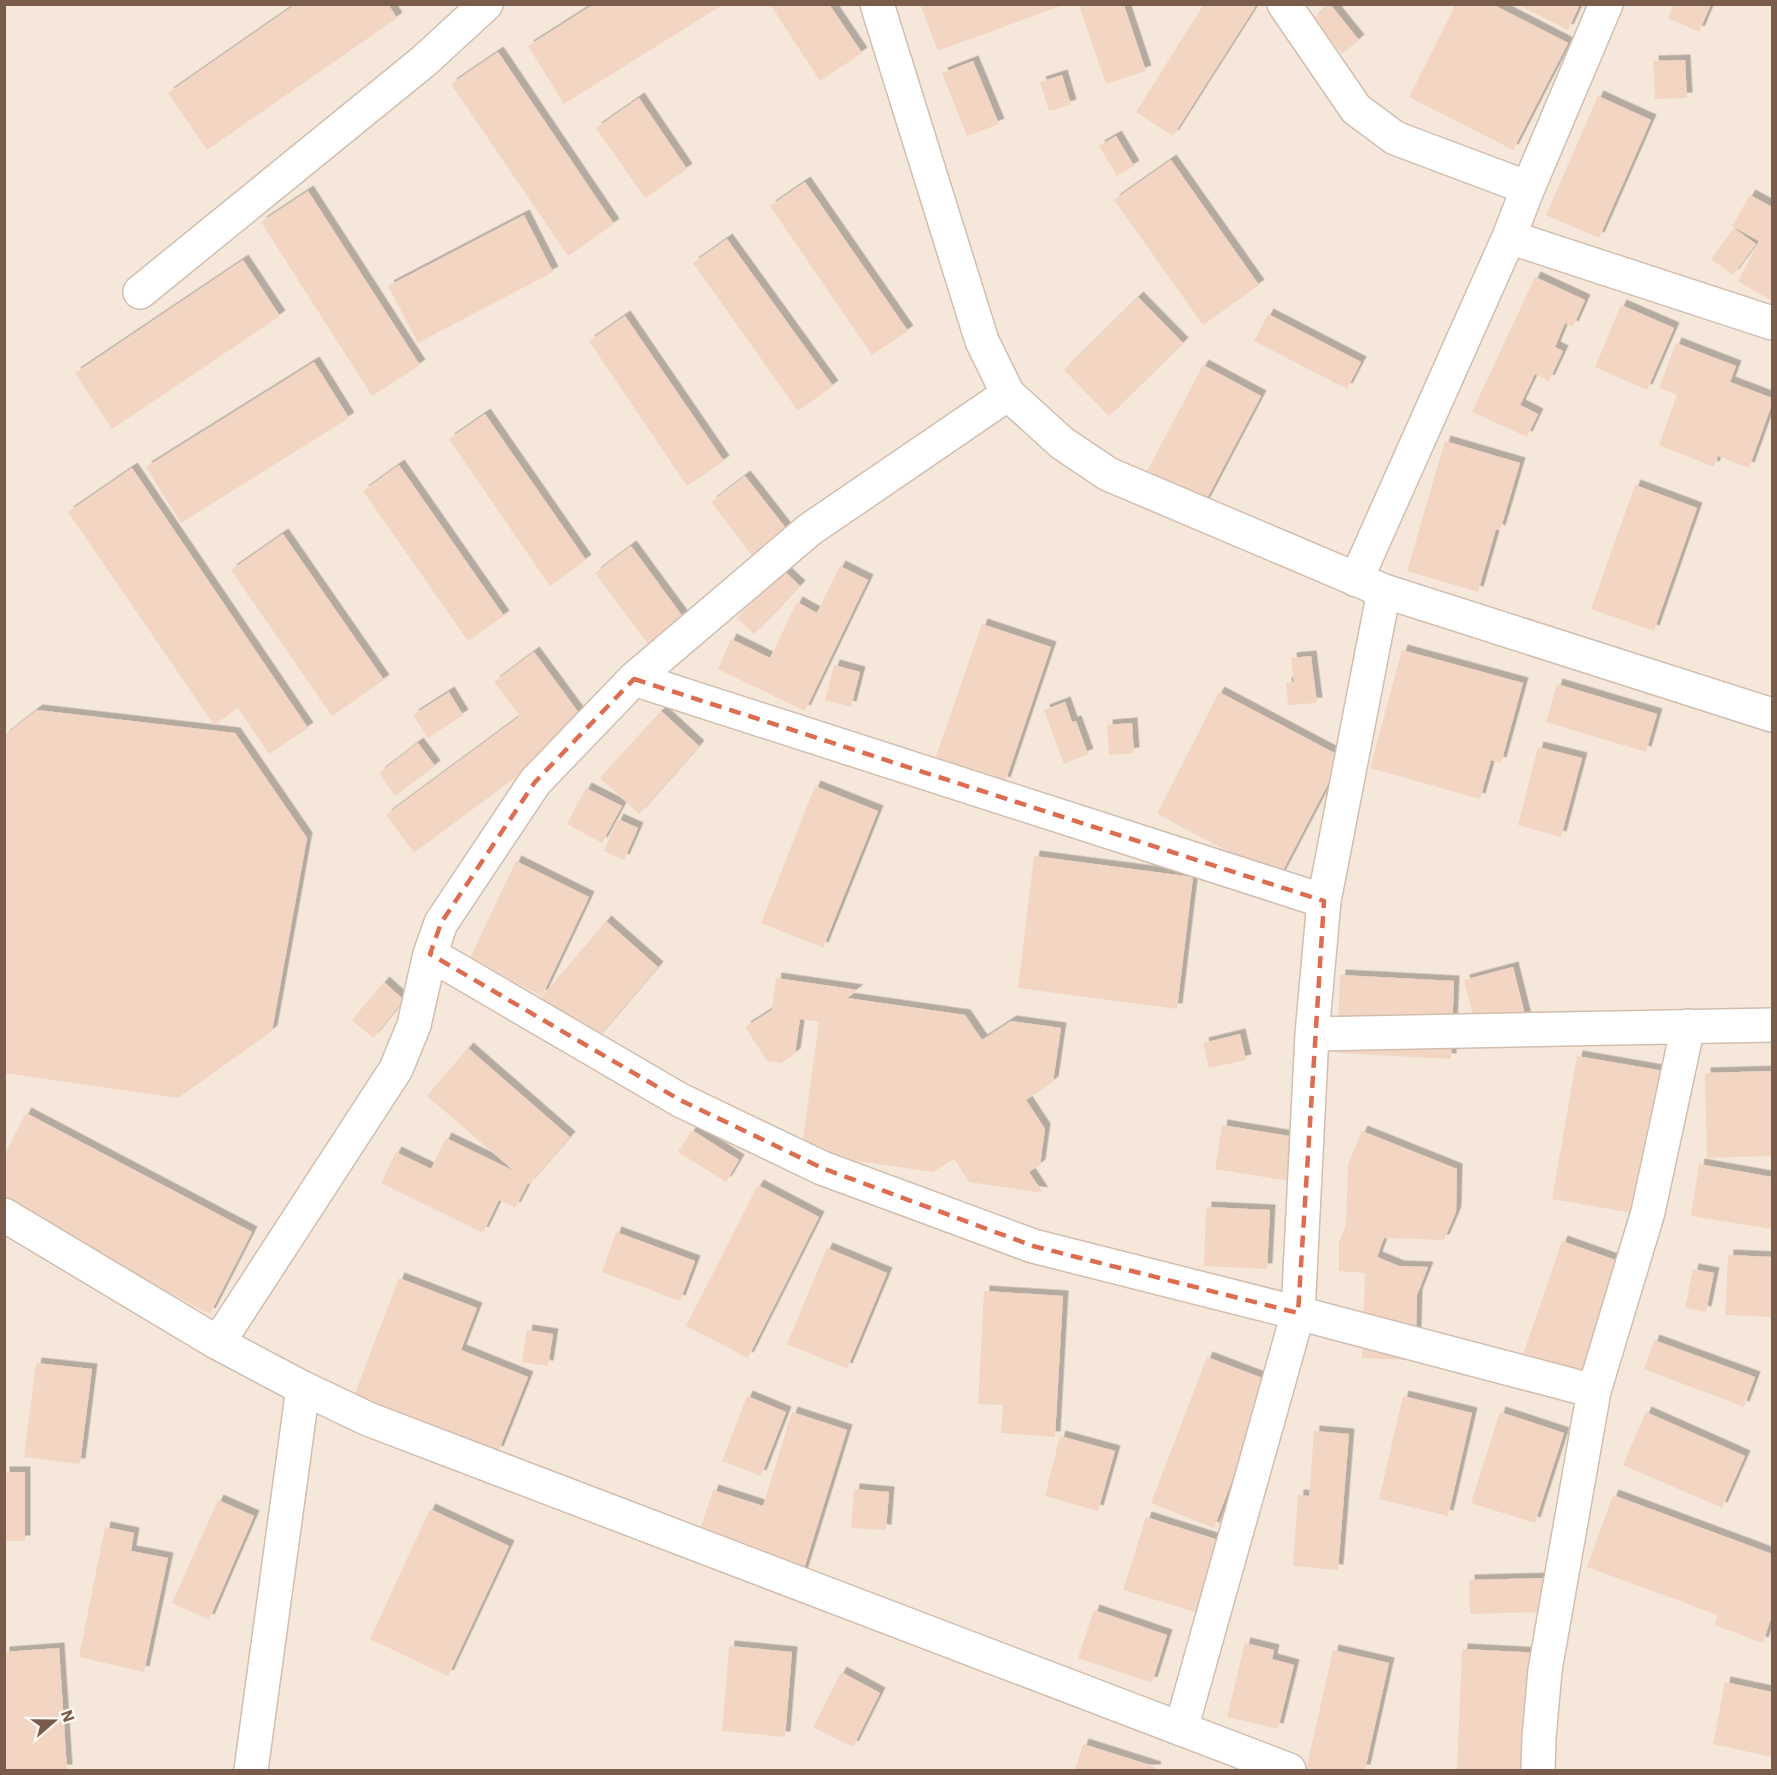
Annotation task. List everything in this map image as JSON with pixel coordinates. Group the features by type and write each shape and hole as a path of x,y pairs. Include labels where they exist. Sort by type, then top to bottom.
{"street":[{"path":"140,292 424,61 486,4"},
{"path":"877,4 982,340 1008,394 1062,443 1108,474 1370,586 1773,715"},
{"path":"1284,4 1356,109 1395,138 1528,188"},
{"path":"1181,1729 1298,1313 1312,1034 1324,901 1370,586 1528,188 1606,4"},
{"path":"1509,237 1773,323"},
{"path":"218,1343 396,1069 414,1025 430,954 441,923 535,782 634,679 809,530 1008,394"},
{"path":"634,679 1324,901"},
{"path":"430,954 680,1100 822,1168 1033,1246 1298,1313 1594,1392"},
{"path":"1312,1034 1773,1025"},
{"path":"1538,1770 1545,1670 1594,1392 1648,1212 1688,1026"},
{"path":"4,1215 218,1343 368,1419 1181,1729 1280,1769"},
{"path":"251,1770 303,1388"}],"highlighted area":[{"path":"634,679 1324,901 1298,1313 1033,1246 822,1168 680,1100 430,954 441,923 535,782"}],"shaded area":[{"path":"5,5 1772,5 1772,1770 5,1770"}],"building":[{"path":"296,4 388,4 397,18 207,150 168,93"},
{"path":"594,4 724,4 564,104 528,46"},
{"path":"770,4 829,4 862,53 820,81"},
{"path":"920,4 1063,4 1063,5 938,51"},
{"path":"1204,4 1257,4 1173,136 1136,112"},
{"path":"1330,4 1359,40 1342,54 1313,19"},
{"path":"1456,4 1492,4 1568,43 1513,150 1409,97"},
{"path":"1516,4 1580,4 1568,30"},
{"path":"1674,4 1711,4 1699,32 1668,18"},
{"path":"1079,5 1124,5 1146,71 1106,84"},
{"path":"498,52 614,224 568,256 451,84"},
{"path":"1685,60 1687,98 1655,99 1653,61"},
{"path":"973,61 999,124 967,136 942,73"},
{"path":"1062,75 1071,105 1049,111 1040,82"},
{"path":"1598,96 1651,120 1599,238 1546,215"},
{"path":"639,98 687,169 645,198 596,128"},
{"path":"1116,136 1134,166 1117,176 1099,146"},
{"path":"1171,160 1259,285 1203,325 1114,200"},
{"path":"805,182 908,331 872,355 770,206"},
{"path":"308,191 420,365 372,396 261,222"},
{"path":"1750,195 1772,207 1772,301 1738,281 1759,241 1732,226"},
{"path":"524,215 553,272 418,343 388,286"},
{"path":"1734,228 1756,244 1733,275 1711,259"},
{"path":"727,239 833,386 798,411 693,263"},
{"path":"243,260 280,316 112,429 75,373"},
{"path":"1535,277 1585,300 1573,327 1565,323 1555,347 1563,351 1549,381 1535,374 1520,405 1538,414 1527,437 1472,412"},
{"path":"1138,297 1183,343 1109,416 1064,370"},
{"path":"1621,305 1674,328 1647,390 1595,367"},
{"path":"1268,314 1361,362 1347,389 1254,341"},
{"path":"625,316 724,461 687,486 589,341"},
{"path":"1676,343 1736,366 1730,382 1772,398 1772,404 1749,468 1718,456 1714,467 1659,445 1677,395 1659,388"},
{"path":"314,362 349,418 181,523 146,467"},
{"path":"1203,365 1261,396 1203,506 1145,475"},
{"path":"485,414 586,560 550,586 449,439"},
{"path":"1445,441 1520,463 1500,531 1496,529 1478,592 1407,571"},
{"path":"399,465 504,616 468,641 363,491"},
{"path":"132,468 308,728 269,754 238,708 214,725 68,512"},
{"path":"745,476 795,540 760,566 711,502"},
{"path":"1635,485 1697,508 1654,631 1591,609"},
{"path":"283,534 384,680 332,716 231,570"},
{"path":"631,546 686,621 651,648 595,573"},
{"path":"840,566 868,580 805,711 718,669 731,639 770,658 797,602 817,613"},
{"path":"783,570 800,586 754,634 737,618"},
{"path":"982,624 1051,647 1005,783 935,759"},
{"path":"1402,650 1523,683 1501,763 1491,760 1480,799 1370,768"},
{"path":"534,652 587,724 414,853 386,815 520,716 494,682"},
{"path":"1311,656 1317,703 1288,705 1286,683 1294,682 1291,658"},
{"path":"834,665 860,672 851,707 825,700"},
{"path":"1557,684 1657,714 1646,752 1546,722"},
{"path":"449,692 463,715 428,738 413,715"},
{"path":"1219,692 1342,757 1279,878 1157,814"},
{"path":"1065,702 1072,722 1076,721 1088,754 1064,764 1044,710"},
{"path":"37,710 235,733 307,838 272,1031 178,1098 4,1073 4,736"},
{"path":"661,711 699,746 639,814 600,778"},
{"path":"1132,723 1134,753 1109,755 1107,725"},
{"path":"418,743 435,766 395,796 379,773"},
{"path":"1538,747 1582,758 1561,837 1518,825"},
{"path":"815,786 878,811 823,948 761,923"},
{"path":"586,788 622,806 602,843 567,824"},
{"path":"618,819 638,828 624,860 604,851"},
{"path":"1034,856 1193,877 1177,1009 1018,988"},
{"path":"516,861 589,897 542,996 469,960"},
{"path":"606,921 658,967 588,1049 535,1005"},
{"path":"1513,967 1526,1019 1477,1031 1464,980"},
{"path":"1340,975 1454,981 1451,1059 1337,1053"},
{"path":"776,978 858,990 847,998 965,1015 982,1040 1011,1021 1061,1028 1053,1082 1026,1100 1045,1129 1040,1165 1029,1172 1043,1193 969,1182 954,1159 933,1172 801,1153 819,1022 800,1019 795,1054 781,1063 767,1061 745,1027 772,1010"},
{"path":"384,982 404,1000 373,1038 352,1020"},
{"path":"1240,1034 1246,1060 1209,1068 1203,1043"},
{"path":"468,1048 570,1137 528,1183 515,1208 499,1200 483,1233 381,1183 396,1152 431,1169 446,1138 514,1171 427,1096"},
{"path":"1577,1056 1664,1071 1638,1214 1552,1199"},
{"path":"1772,1071 1772,1156 1707,1158 1705,1073"},
{"path":"26,1113 252,1232 210,1314 4,1207 4,1156"},
{"path":"1222,1125 1295,1137 1289,1181 1215,1169"},
{"path":"692,1130 739,1160 726,1182 678,1152"},
{"path":"1362,1131 1457,1169 1456,1212 1444,1240 1384,1238 1377,1257 1399,1266 1428,1267 1417,1295 1416,1334 1406,1360 1362,1358 1365,1273 1339,1271 1339,1242 1346,1225 1348,1164"},
{"path":"1699,1164 1772,1177 1772,1229 1691,1216"},
{"path":"758,1185 819,1217 748,1358 686,1326"},
{"path":"1206,1207 1270,1210 1267,1269 1204,1266"},
{"path":"616,1232 695,1261 680,1301 602,1272"},
{"path":"1562,1241 1624,1263 1578,1397 1516,1375"},
{"path":"827,1248 887,1273 847,1369 787,1344"},
{"path":"1728,1255 1772,1257 1772,1317 1725,1315"},
{"path":"1693,1269 1714,1273 1706,1312 1685,1308"},
{"path":"399,1278 477,1308 461,1350 528,1377 498,1452 354,1396"},
{"path":"984,1291 1063,1296 1055,1437 1001,1433 1003,1405 978,1404"},
{"path":"527,1330 553,1334 548,1366 522,1362"},
{"path":"1654,1340 1755,1377 1744,1407 1644,1369"},
{"path":"1207,1357 1270,1381 1214,1528 1151,1503"},
{"path":"36,1363 92,1369 80,1464 24,1457"},
{"path":"747,1396 786,1412 761,1476 722,1461"},
{"path":"1403,1396 1472,1413 1448,1516 1379,1499"},
{"path":"792,1412 847,1430 802,1575 696,1542 713,1490 763,1506"},
{"path":"1500,1412 1564,1433 1535,1523 1471,1503"},
{"path":"1646,1412 1745,1456 1722,1508 1623,1465"},
{"path":"1314,1431 1349,1434 1338,1570 1293,1566 1298,1495 1309,1496"},
{"path":"1060,1436 1115,1451 1098,1511 1045,1496"},
{"path":"4,1472 25,1472 25,1541 4,1541"},
{"path":"854,1489 889,1492 886,1530 851,1528"},
{"path":"1613,1495 1772,1554 1772,1615 1763,1643 1714,1625 1718,1615 1587,1567"},
{"path":"218,1500 254,1516 209,1620 172,1603"},
{"path":"430,1509 509,1546 448,1676 370,1639"},
{"path":"1146,1517 1231,1544 1208,1616 1123,1590"},
{"path":"105,1527 134,1533 131,1551 168,1558 144,1672 79,1657"},
{"path":"1547,1578 1548,1612 1470,1614 1469,1580"},
{"path":"1094,1610 1167,1635 1152,1683 1078,1658"},
{"path":"1245,1643 1274,1650 1272,1659 1294,1665 1278,1729 1227,1717"},
{"path":"729,1646 792,1652 785,1737 722,1731"},
{"path":"59,1648 67,1770 4,1770 4,1652"},
{"path":"1462,1649 1538,1653 1533,1770 1457,1770"},
{"path":"1333,1650 1389,1663 1365,1770 1306,1770"},
{"path":"841,1672 880,1693 853,1747 813,1727"},
{"path":"1725,1682 1772,1692 1772,1757 1713,1744"},
{"path":"1083,1744 1156,1767 1155,1770 1075,1770"}]}
